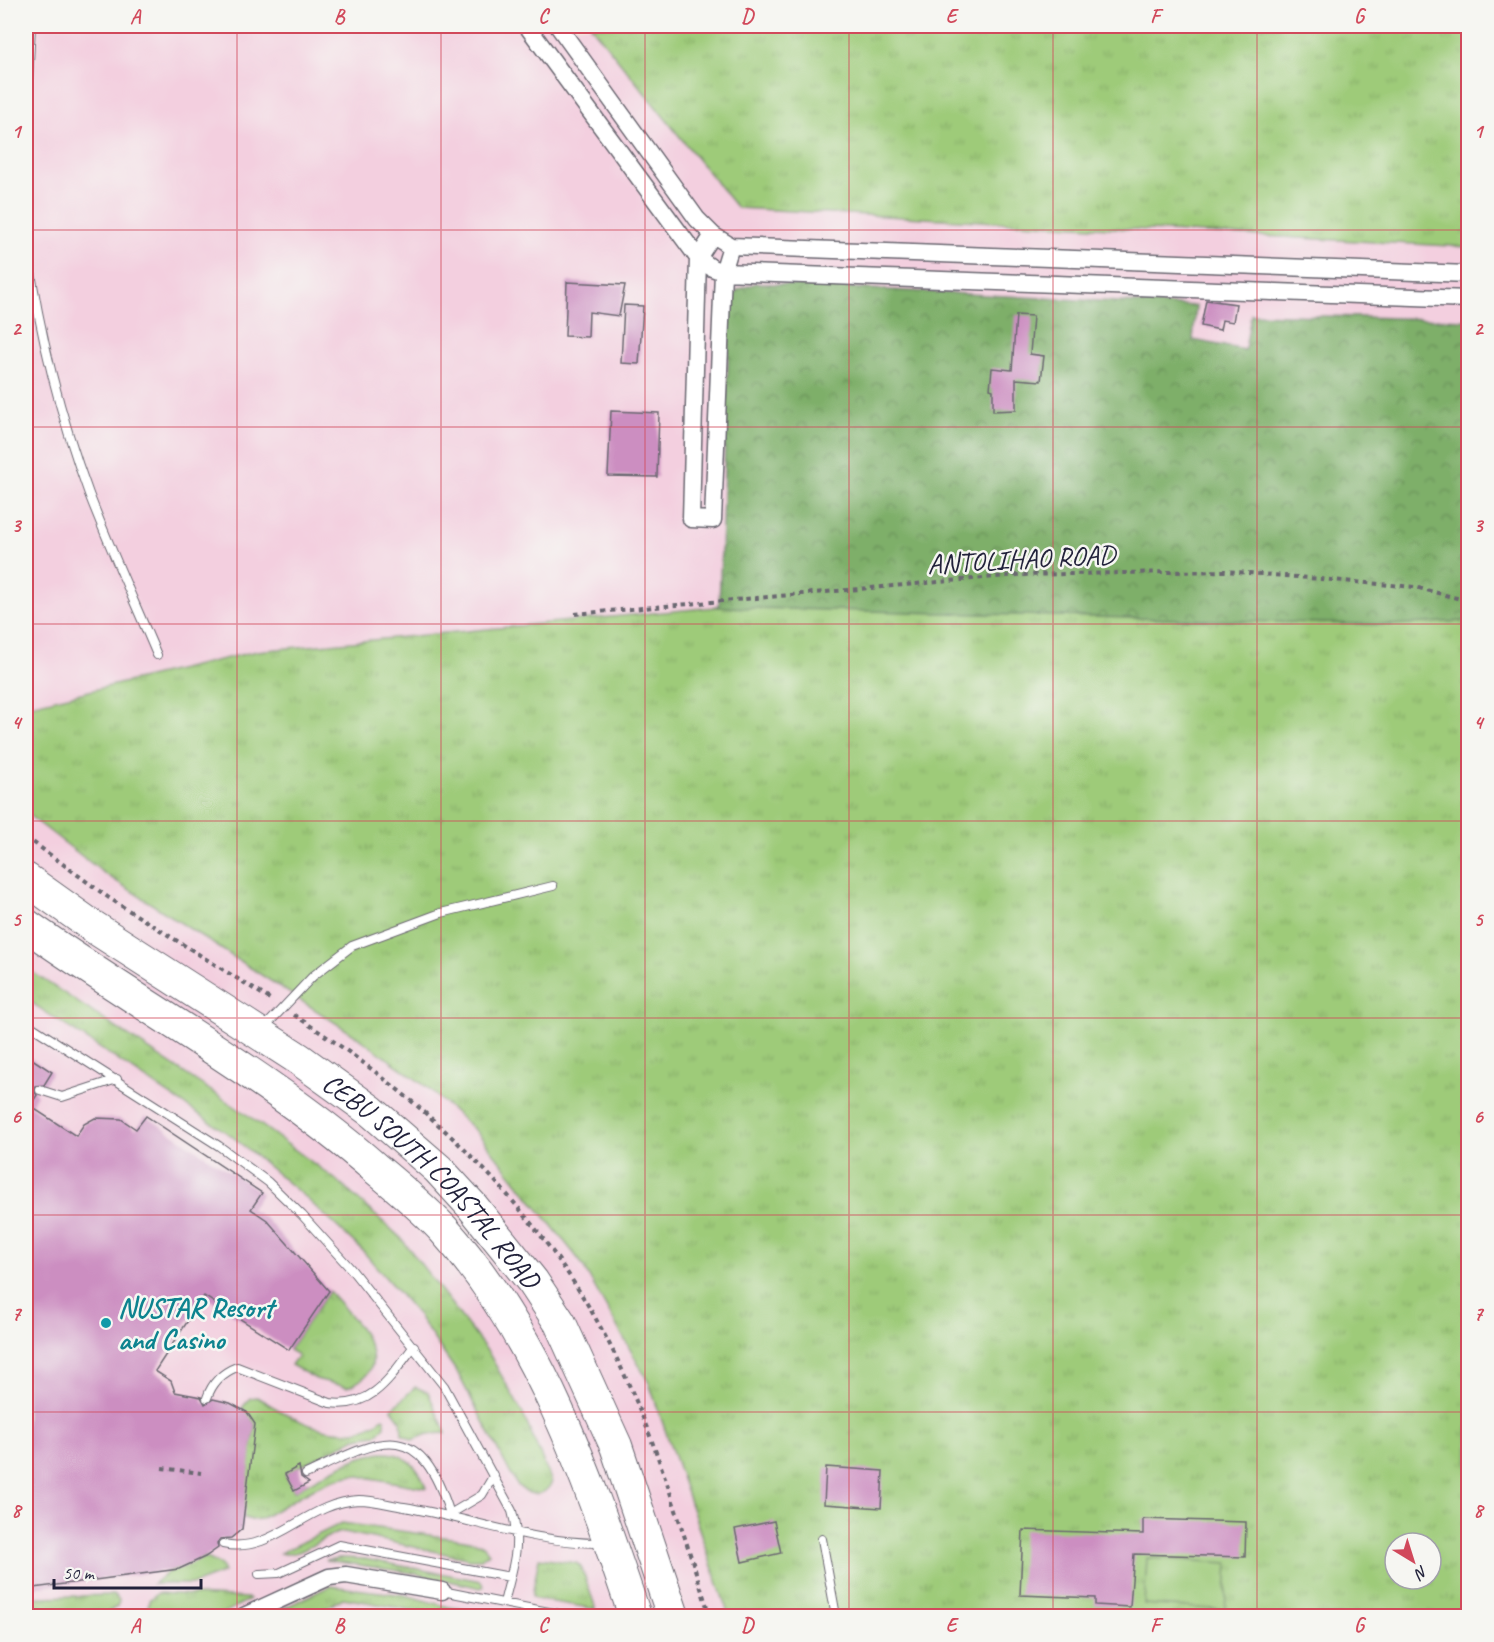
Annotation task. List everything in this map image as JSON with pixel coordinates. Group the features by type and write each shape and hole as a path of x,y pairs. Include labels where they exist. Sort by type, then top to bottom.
{"highway":[{"name":"CEBU SOUTH COASTAL ROAD","path":"26,879 92,926 259,1034 372,1111 438,1169 472,1206 533,1282 560,1323 616,1446 673,1617"},
{"name":"CEBU SOUTH COASTAL ROAD","path":"26,926 277,1090 345,1142 443,1229 473,1268 524,1343 579,1459 634,1616"}],"street":[{"path":"527,26 698,258 712,268 723,272 1468,299"},
{"path":"558,26 698,219 713,235 731,246 1468,274"},
{"path":"713,235 698,258 691,519 713,520 723,272 731,246"},
{"path":"244,1617 329,1577 346,1575 442,1591"}],"lane":[{"path":"26,116 31,26"},
{"path":"26,241 32,284 56,387 89,493 157,655"},
{"path":"259,1034 313,976 352,946 441,913 553,886"},
{"path":"26,1023 117,1079 268,1182 332,1247 414,1346 444,1386 512,1511 518,1531 518,1547 504,1603"},
{"path":"40,1090 62,1097 117,1079"},
{"path":"207,1398 211,1387 220,1377 237,1368 330,1403 345,1405 358,1403 376,1392 414,1346"},
{"path":"306,1474 377,1443 406,1446 427,1466 450,1515"},
{"path":"450,1515 482,1495 494,1475"},
{"path":"223,1544 238,1548 251,1546 318,1510 339,1502 362,1500 450,1515 549,1539 609,1543"},
{"path":"822,1539 836,1617"},
{"path":"259,1574 279,1573 339,1545 510,1577"},
{"path":"442,1591 569,1617"}],"path":[{"name":"ANTOLIHAO ROAD","path":"575,614 1018,575 1225,571 1415,587 1468,601"},
{"path":"162,1468 201,1473"}],"shaded area":[{"path":"26,26 1468,26 1468,1616 390,1616 350,1609 337,1616 26,1616"}],"green space":[{"path":"591,26 1468,26 1468,247 737,208"},
{"path":"756,283 1196,306 1193,340 1245,350 1251,314 1468,320 1468,621 1390,625 719,607 730,302 737,290"},
{"path":"1019,578 1468,589 1468,1616 729,1616 649,1383 580,1261 477,1132 428,1088 362,1040 105,874 26,813 26,706 257,651"},
{"path":"26,968 249,1116 335,1179 401,1238 488,1352 522,1412 552,1482 544,1492 529,1493 515,1482 458,1374 416,1313 361,1249 306,1198 233,1137 26,999"},
{"path":"329,1291 359,1327 368,1341 372,1354 371,1367 363,1378 347,1387 316,1379 291,1365 298,1355 289,1350"},
{"path":"415,1387 428,1392 446,1433 428,1434 413,1440 402,1434 401,1421 392,1409"},
{"path":"257,1397 286,1414 318,1428 351,1431 367,1427 383,1418 385,1420 385,1427 375,1435 356,1438 285,1474 294,1491 347,1463 366,1456 385,1453 401,1456 415,1467 426,1488 354,1475 317,1487 260,1519 251,1520 242,1517 255,1424 242,1408 250,1398"},
{"path":"342,1523 465,1540 482,1544 489,1553 481,1559 470,1559 344,1532 328,1537 296,1553 280,1553"},
{"path":"205,1557 221,1565 224,1572 194,1584 153,1584 168,1572"},
{"path":"539,1558 576,1563 581,1566 596,1609 536,1599 532,1596"},
{"path":"1147,1558 1228,1563 1225,1610 1144,1604"},
{"path":"365,1559 481,1581 484,1586 481,1588 413,1573 326,1560"},
{"path":"330,1586 405,1595 449,1607 508,1616 447,1616 343,1598 312,1616 267,1616"},
{"path":"158,1593 250,1599 218,1616 155,1616 148,1610 149,1600"},
{"path":"114,1595 119,1600 118,1606 102,1616 29,1615 31,1602 37,1597"}],"building":[{"path":"567,282 625,285 619,316 589,312 588,337 565,336"},
{"path":"1206,300 1236,304 1233,322 1222,320 1220,330 1201,326"},
{"path":"624,305 643,306 639,364 621,363"},
{"path":"1016,315 1033,316 1030,354 1044,356 1041,381 1016,379 1016,410 993,411 993,390 990,389 992,368 1012,370"},
{"path":"611,411 659,413 657,477 608,476"},
{"name":"NUSTAR Resort and Casino","path":"26,1055 52,1072 44,1085 35,1086 34,1091 37,1095 30,1106 76,1136 84,1124 95,1118 121,1119 136,1129 146,1116 262,1193 251,1209 267,1220 329,1291 289,1350 204,1296 155,1371 171,1381 175,1392 201,1397 205,1404 213,1399 230,1403 247,1412 255,1424 242,1529 231,1538 220,1539 217,1543 218,1548 205,1557 179,1569 26,1589"},
{"path":"299,1466 301,1477 309,1483 294,1491 285,1474"},
{"path":"826,1467 883,1471 881,1508 824,1504"},
{"path":"1143,1519 1246,1522 1245,1557 1134,1554 1130,1607 1095,1605 1095,1598 1020,1595 1023,1530 1143,1534"},
{"path":"774,1521 781,1553 742,1562 735,1529"}],"place":[{"name":"NUSTAR Resort and Casino","path":"106,1323"}]}
